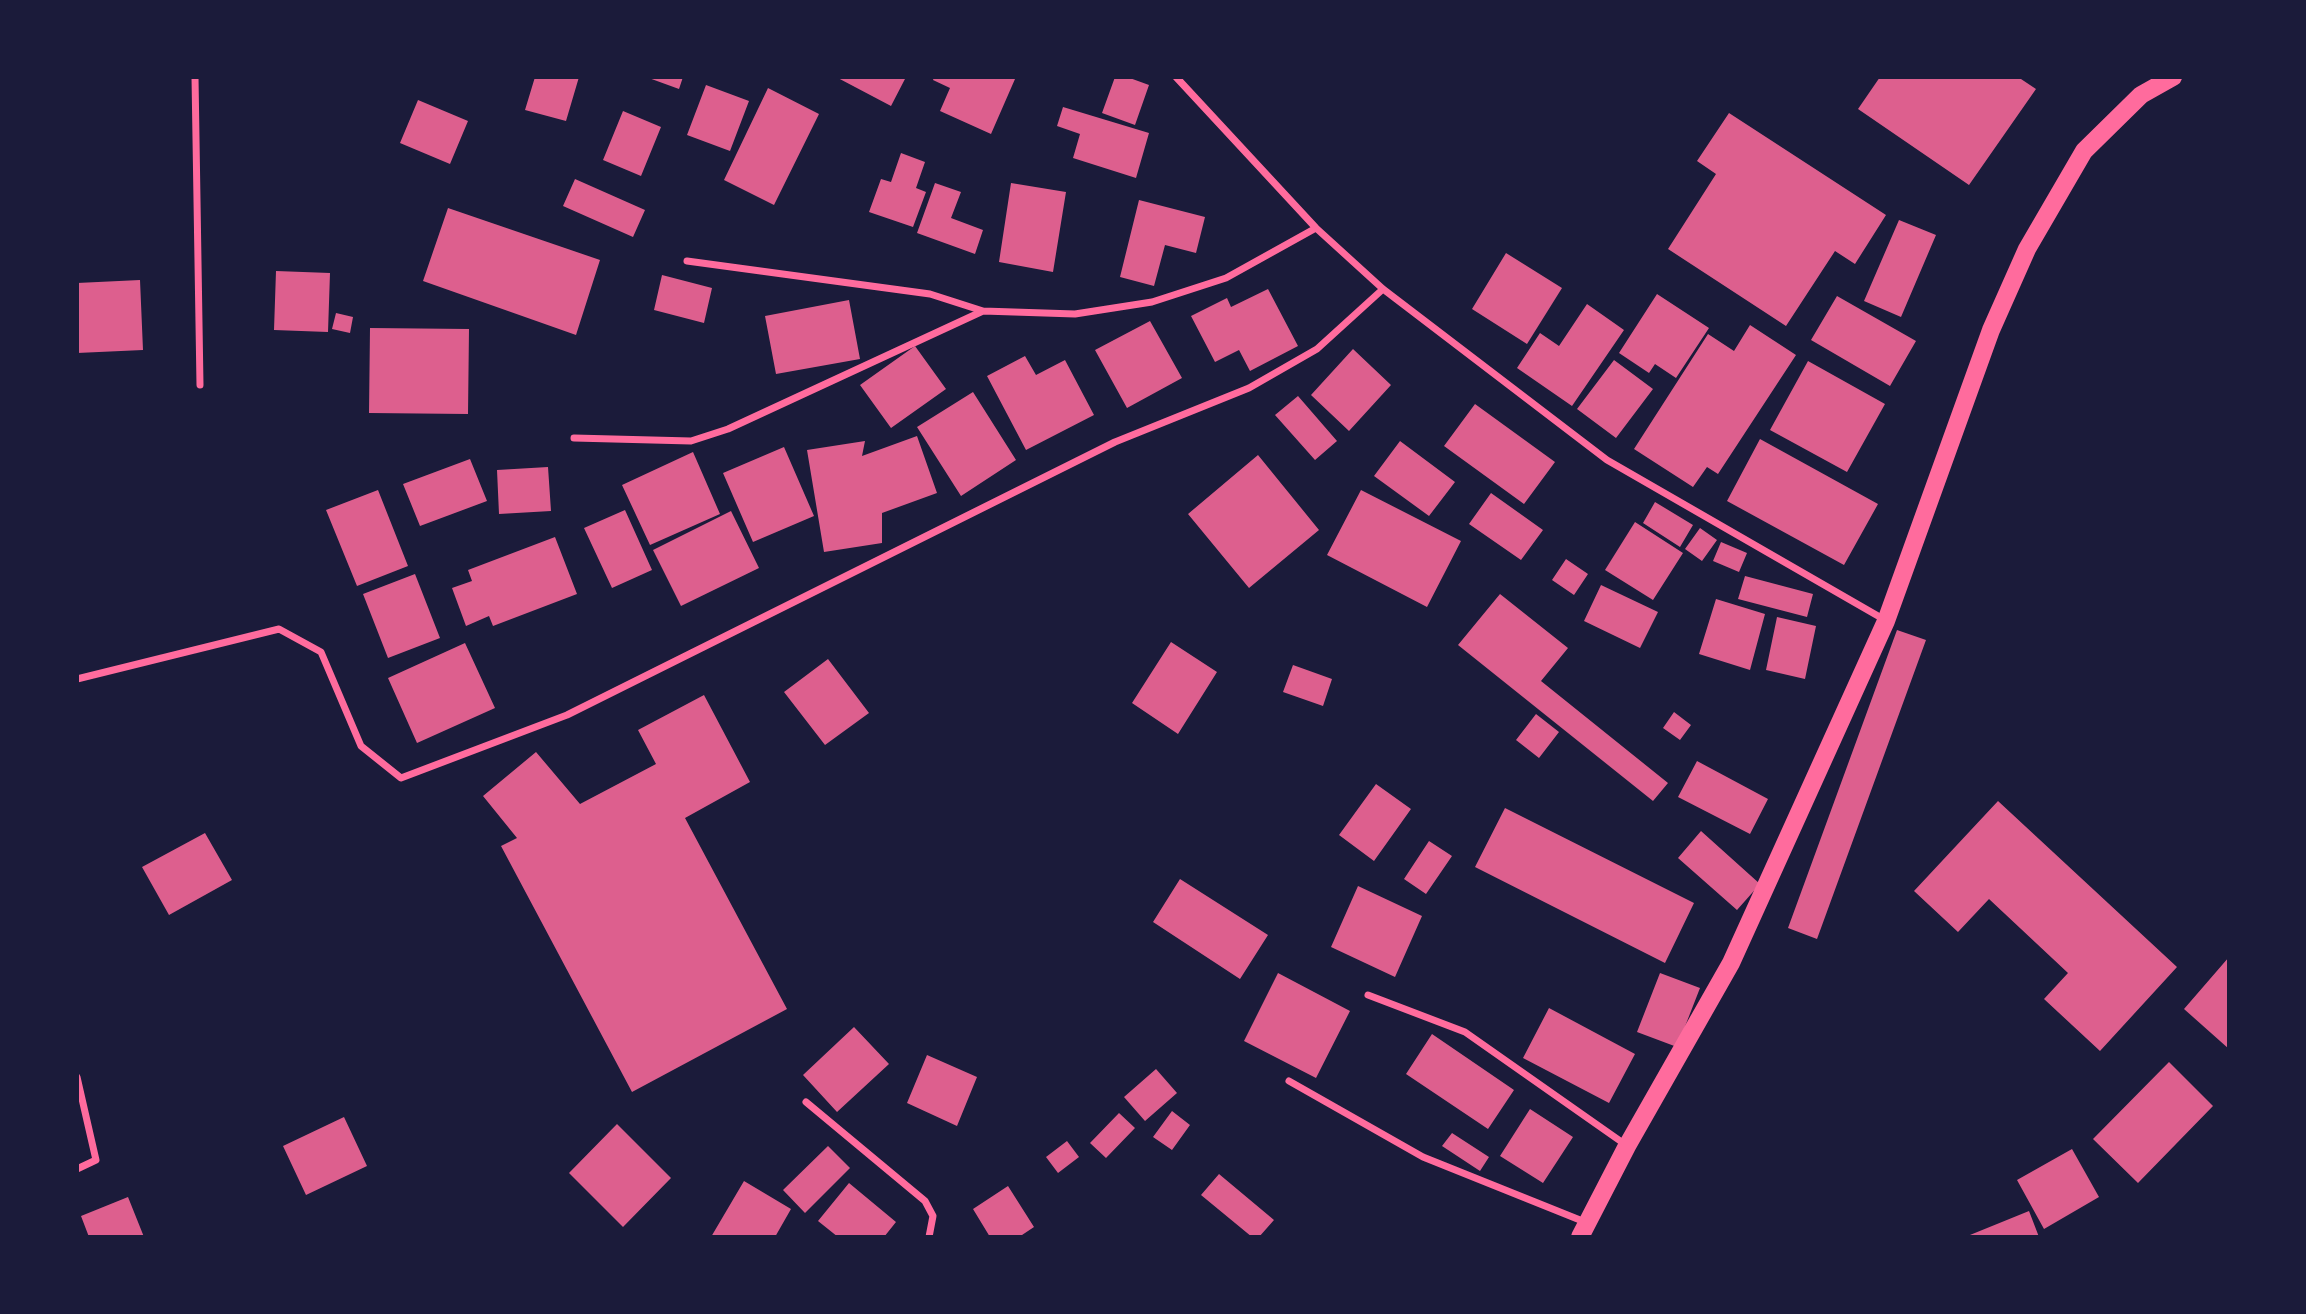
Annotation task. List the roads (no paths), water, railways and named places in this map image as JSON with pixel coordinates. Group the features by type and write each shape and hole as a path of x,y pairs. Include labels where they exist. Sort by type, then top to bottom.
{"main road":[{"path":"1583,1230 1627,1146 1731,963 1886,621 1981,355 2027,250 2084,151 2141,95 2173,77"}],"street":[{"path":"195,77 200,385"},
{"path":"1176,77 1316,228 1383,289 1607,460 1886,621"},
{"path":"687,261 930,294 983,311 1075,314 1152,302 1226,278 1316,228"},
{"path":"77,679 279,629 321,652 361,746 401,778 567,715 1115,442 1249,388 1317,349 1383,289"},
{"path":"573,438 691,441 750,419 983,311"},
{"path":"1368,995 1465,1032 1627,1146"},
{"path":"77,1077 96,1160 77,1169"},
{"path":"1289,1082 1423,1157 1583,1230"},
{"path":"806,1102 925,1201 933,1216 929,1237"}]}
